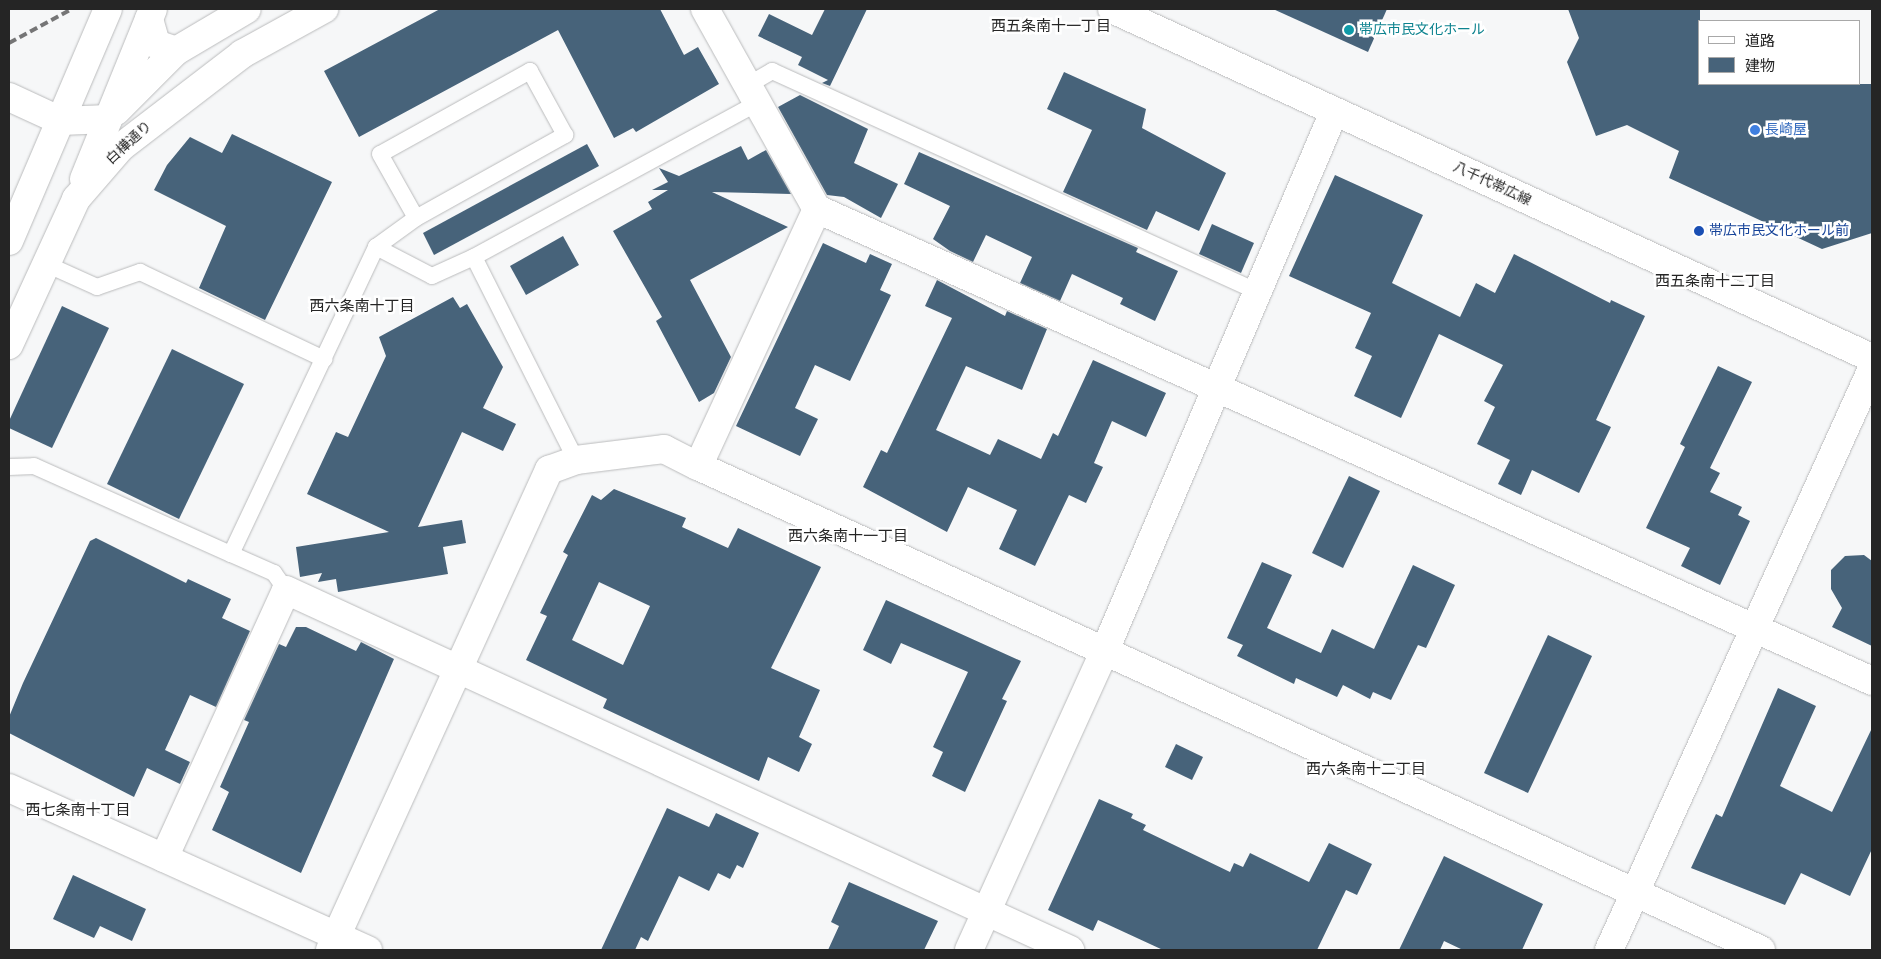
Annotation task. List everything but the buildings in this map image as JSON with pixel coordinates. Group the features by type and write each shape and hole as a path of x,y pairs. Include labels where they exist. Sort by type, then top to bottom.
{"street":[{"path":"9,241 108,9"},
{"path":"9,97 61,121 108,119 176,51 247,9"},
{"name":"白樺通り","path":"9,345 76,199 121,147 158,115 242,54 324,9"},
{"path":"705,9 816,209 1872,681"},
{"name":"八千代帯広線","path":"1112,9 1872,358"},
{"path":"151,14 156,44 176,51"},
{"path":"76,199 151,14"},
{"path":"969,950 1106,648 1213,388 1334,112"},
{"path":"698,466 816,209"},
{"path":"1609,950 1753,627 1872,369"},
{"path":"334,943 460,672 549,470 576,460 664,449 698,466 1106,648 1761,950"},
{"path":"164,858 286,590 460,672 1070,950"},
{"path":"9,788 164,858 334,943 368,950"}],"lane":[{"path":"231,554 376,247 416,218 565,135 530,71 380,154 416,218"},
{"path":"376,247 432,276 474,257 753,94 772,72 1256,291"},
{"path":"474,257 576,460"},
{"path":"46,264 97,287 140,272 324,359"},
{"path":"9,467 34,466 274,573 286,590"}],"railway":[{"path":"9,43 72,9"}],"place":[{"name":"帯広市民文化ホール","path":"1349,30"},
{"name":"長崎屋","path":"1755,130"},
{"name":"帯広市民文化ホール前","path":"1699,231"}],"district":[{"name":"西五条南十一丁目","path":"1051,27"},
{"name":"西五条南十二丁目","path":"1715,282"},
{"name":"西六条南十丁目","path":"362,307"},
{"name":"西六条南十一丁目","path":"848,537"},
{"name":"西六条南十二丁目","path":"1366,770"},
{"name":"西七条南十丁目","path":"78,811"}]}
